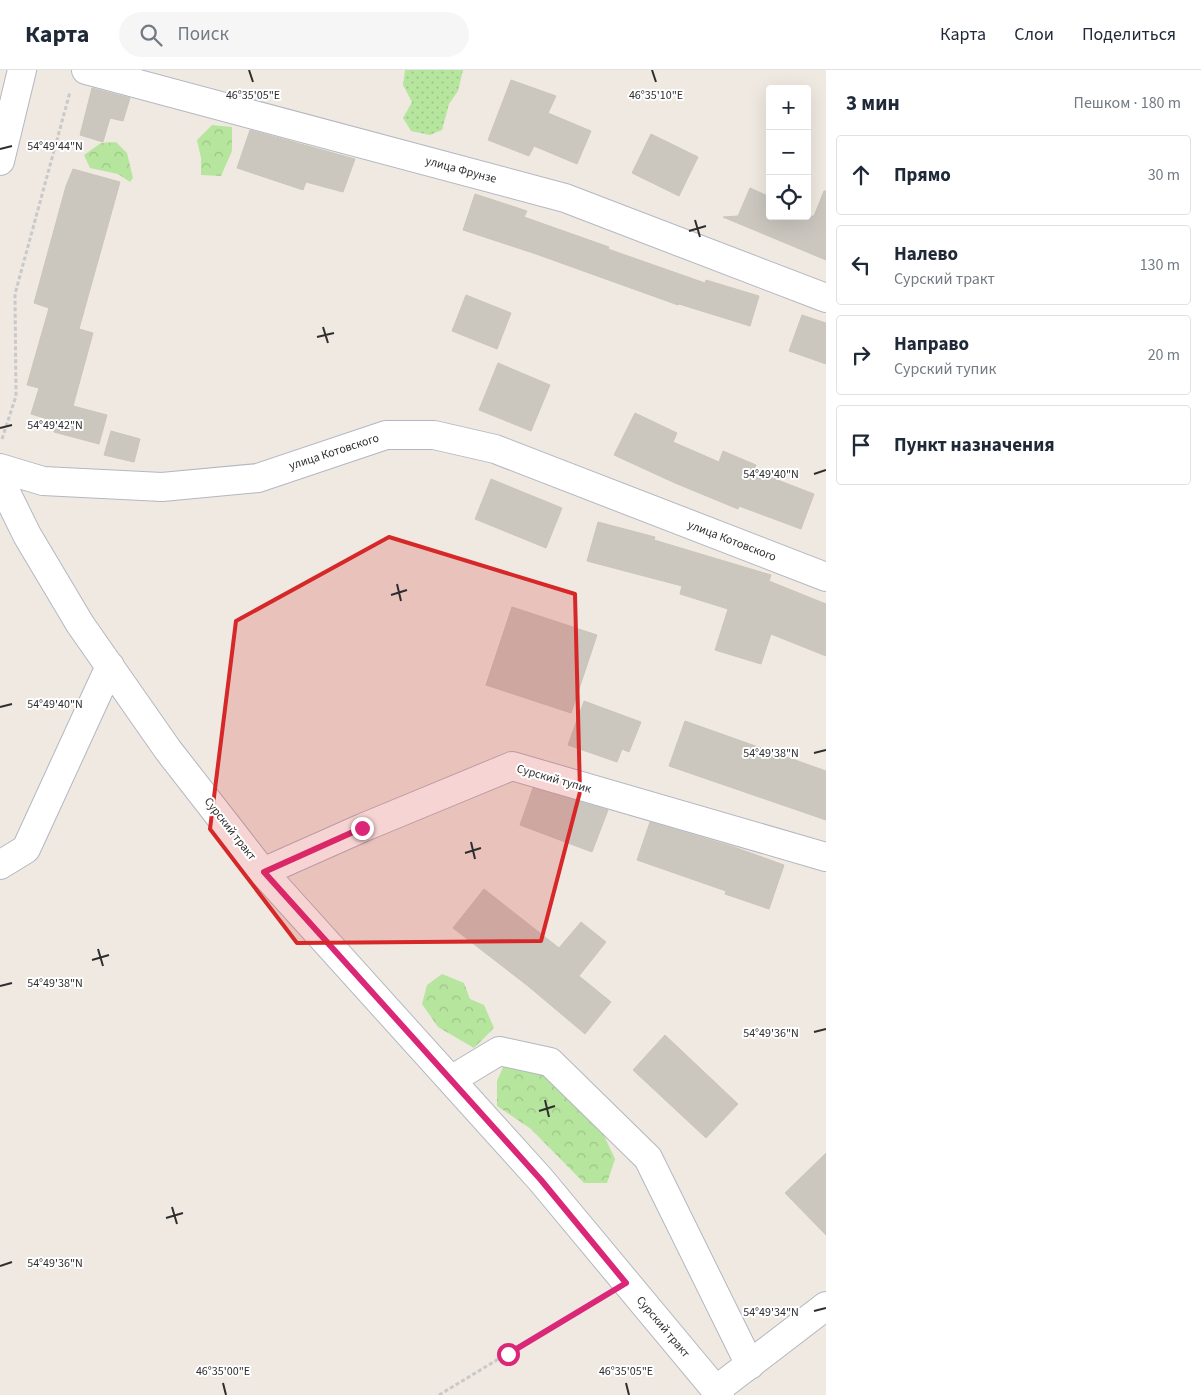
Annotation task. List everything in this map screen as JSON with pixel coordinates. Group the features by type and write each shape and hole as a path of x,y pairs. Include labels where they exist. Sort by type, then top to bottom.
{"street":[{"path":"0,161 22,70"},
{"name":"улица Фрунзе","path":"78,79 565,198 826,298"},
{"name":"улица Котовского","path":"0,468 43,481 162,488 258,478 386,435 434,435 495,449 826,577"},
{"name":"Сурский тракт","path":"0,480 32,543 80,624 168,750 264,872 541,1180 718,1393"},
{"path":"0,865 26,848 110,666"},
{"name":"Сурский тупик","path":"264,872 362,828 512,766 826,857"},
{"path":"451,1080 499,1051 550,1062 648,1158 750,1365"},
{"path":"718,1393 750,1365 826,1306"}],"path":[{"path":"0,445 16,396 15,294 78,79"},
{"path":"439,1395 626,1283"}],"highlighted area":[{"path":"389,537 575,594 580,792 541,941 297,943 210,829 236,621"}],"green space":[{"path":"405,70 463,70 458,91 449,104 442,130 430,135 411,131 403,118 412,102 403,85"},
{"path":"212,125 232,127 232,151 221,176 201,175 201,158 197,140"},
{"path":"116,142 127,153 133,178 130,182 118,174 90,168 84,155 101,143"},
{"path":"442,974 464,983 470,999 484,1005 494,1028 474,1048 438,1027 422,1004 427,985"},
{"path":"504,1065 551,1076 593,1112 615,1159 607,1183 584,1183 531,1129 497,1106 497,1081"}],"building":[{"path":"511,80 556,96 548,113 591,131 577,164 534,146 529,156 488,140"},
{"path":"92,88 130,98 123,121 110,118 103,142 80,135"},
{"path":"250,130 355,159 343,192 306,182 303,190 237,168"},
{"path":"651,134 698,157 679,196 632,173"},
{"path":"73,169 120,182 79,329 93,333 73,406 107,415 99,444 54,432 57,422 31,414 39,388 27,385 49,308 34,303 66,186"},
{"path":"750,188 766,195 766,220 811,220 811,216 814,216 824,191 826,191 826,260 723,217 738,216"},
{"path":"475,194 527,211 524,217 609,247 608,249 705,283 706,280 759,296 750,326 678,305 463,230"},
{"path":"466,295 511,313 497,349 452,331"},
{"path":"802,315 826,323 826,364 789,351"},
{"path":"498,363 550,385 531,431 479,410"},
{"path":"635,413 677,433 673,442 719,462 723,451 756,465 754,471 814,494 801,529 739,506 738,509 614,455"},
{"path":"111,431 140,439 134,462 104,455"},
{"path":"491,479 562,508 546,548 475,519"},
{"path":"598,522 655,537 654,540 771,575 769,581 826,604 826,656 771,634 761,664 715,650 728,609 680,594 682,586 587,561"},
{"path":"512,607 597,635 571,713 486,685"},
{"path":"584,701 641,722 629,752 622,749 617,762 568,745"},
{"path":"685,721 826,771 826,820 669,766"},
{"path":"533,788 608,810 592,852 520,825"},
{"path":"650,822 734,847 784,865 769,909 725,894 726,891 637,860"},
{"path":"484,889 559,948 581,922 606,942 579,976 611,1002 585,1034 528,986 453,928"},
{"path":"665,1035 738,1104 706,1138 633,1070"},
{"path":"826,1153 826,1235 785,1193"}],"route":[{"path":"362,828 264,872 541,1180 626,1283 508,1354"}]}
